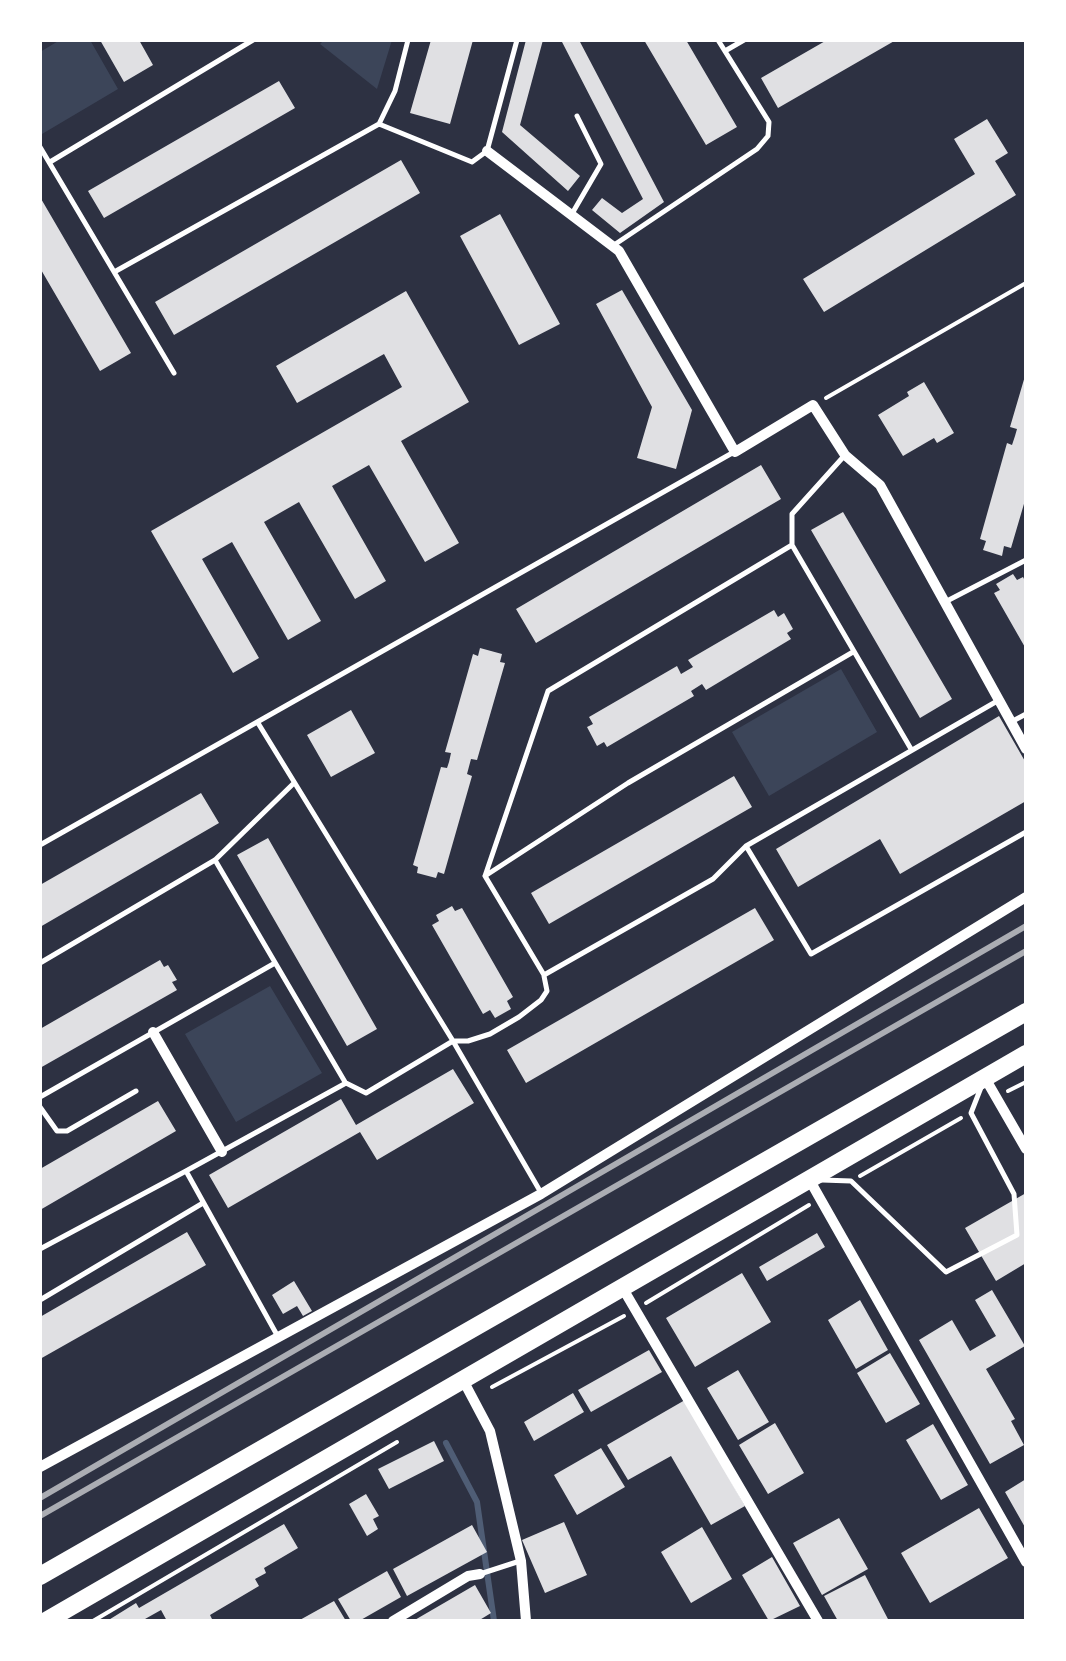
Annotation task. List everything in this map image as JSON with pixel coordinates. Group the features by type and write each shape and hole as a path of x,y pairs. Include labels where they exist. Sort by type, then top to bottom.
{"highway":[{"path":"40,1576 1026,1012"},
{"path":"46,1621 1026,1054"}],"street":[{"path":"487,151 619,251 735,452 813,405 845,456 880,485 1026,749"},
{"path":"40,1467 541,1194 1026,897"},
{"path":"154,1032 222,1152"},
{"path":"985,1078 1026,1149"},
{"path":"810,1179 1026,1562"},
{"path":"622,1288 818,1621"},
{"path":"463,1380 490,1431 521,1561 526,1621"},
{"path":"393,1621 468,1576 480,1574"}],"lane":[{"path":"49,162 253,40"},
{"path":"116,272 379,124 395,91 408,40"},
{"path":"379,124 472,162 487,151 517,40"},
{"path":"611,247 757,149 768,136 769,122 718,40"},
{"path":"725,52 744,40"},
{"path":"571,215 601,164 577,116"},
{"path":"40,147 174,373"},
{"path":"40,845 735,452"},
{"path":"845,456 792,514 792,545 911,748"},
{"path":"216,860 346,1083 366,1093 453,1042 490,1034 529,1011 547,990 544,975 485,876 548,691 792,545"},
{"path":"945,602 1026,560"},
{"path":"485,876 628,783 853,652"},
{"path":"544,975 712,879 746,846 998,700"},
{"path":"1011,722 1026,714"},
{"path":"258,723 541,1194"},
{"path":"40,963 216,860 294,783"},
{"path":"746,846 811,954 1026,832"},
{"path":"40,1097 275,963"},
{"path":"810,1179 851,1181 946,1272 1017,1235 1014,1194 970,1113 985,1078"},
{"path":"40,1249 346,1083"},
{"path":"40,1107 57,1131 67,1131 136,1091"},
{"path":"186,1171 278,1337"},
{"path":"40,1300 203,1203"},
{"path":"480,1574 521,1561"}],"path":[{"path":"813,405 1026,284"},
{"path":"996,1098 1026,1082"},
{"path":"851,1181 970,1113"},
{"path":"474,1396 636,1310 820,1198"},
{"path":"93,1621 408,1436"}],"shaded area":[{"path":"60,40 90,40 118,89 42,134 40,52"},
{"path":"324,40 392,40 377,89 320,44"},
{"path":"841,669 877,732 769,796 732,732"},
{"path":"270,986 322,1073 236,1122 185,1034"}],"building":[{"path":"100,40 139,40 153,65 124,82"},
{"path":"431,40 473,40 450,124 410,113"},
{"path":"526,40 543,40 520,125 580,176 568,191 502,132"},
{"path":"561,40 579,40 664,202 620,233 592,210 602,198 622,213 643,199"},
{"path":"644,40 686,40 737,127 706,145"},
{"path":"827,40 896,40 778,108 761,78"},
{"path":"279,81 295,108 104,218 88,191"},
{"path":"987,119 1008,153 995,161 1016,195 824,312 803,279 975,174 954,139"},
{"path":"401,160 420,193 174,335 155,302"},
{"path":"40,197 131,353 100,371 40,268"},
{"path":"500,214 560,324 519,345 460,236"},
{"path":"622,290 692,410 676,469 637,458 652,407 596,304"},
{"path":"406,291 469,402 401,441 459,543 425,562 369,465 332,486 386,581 355,599 299,502 264,522 321,621 288,640 232,542 202,559 259,658 233,673 151,531 402,387 384,354 297,403 276,366"},
{"path":"1025,376 1026,497 1011,548 1004,546 1002,556 983,550 986,541 980,539 1007,443 1012,445 1017,429 1010,427"},
{"path":"924,382 954,433 937,443 934,438 903,456 878,415"},
{"path":"761,465 781,499 536,643 516,609"},
{"path":"843,512 952,699 920,718 811,530"},
{"path":"1013,574 1017,580 1023,577 1026,583 1026,649 994,593 1000,590 996,584"},
{"path":"774,610 778,617 784,613 793,629 787,633 791,639 706,690 702,684 691,691 694,696 607,747 604,742 597,746 587,727 593,724 589,717 677,666 681,674 693,667 688,660"},
{"path":"480,648 502,654 500,662 505,663 477,760 471,759 467,774 472,776 444,874 438,872 436,878 417,873 418,867 413,865 441,767 447,768 449,762 451,753 445,752 473,654 478,656"},
{"path":"351,710 375,753 331,777 307,735"},
{"path":"999,716 1026,763 1026,801 900,874 880,839 798,887 776,849"},
{"path":"734,776 752,807 549,924 531,893"},
{"path":"201,793 219,823 40,927 40,885"},
{"path":"268,838 377,1029 347,1046 237,855"},
{"path":"452,906 455,911 462,908 513,997 507,1001 511,1009 495,1018 490,1010 483,1014 432,925 439,921 436,915"},
{"path":"755,908 774,940 526,1083 507,1050"},
{"path":"160,960 177,980 172,982 177,990 40,1068 40,1029"},
{"path":"453,1069 474,1103 377,1160 360,1132 228,1208 209,1175 341,1099 356,1125"},
{"path":"158,1101 176,1131 40,1210 40,1169"},
{"path":"1026,1193 1026,1263 996,1281 965,1228"},
{"path":"187,1232 206,1265 40,1359 40,1317"},
{"path":"817,1233 825,1247 767,1281 759,1267"},
{"path":"742,1273 771,1322 695,1367 666,1318"},
{"path":"294,1281 312,1311 303,1316 297,1306 283,1314 272,1295"},
{"path":"992,1290 1025,1346 986,1369 1015,1419 1011,1421 1024,1445 990,1464 919,1340 952,1320 970,1351 996,1336 975,1300"},
{"path":"860,1300 888,1350 856,1369 828,1320"},
{"path":"649,1350 662,1372 591,1412 578,1390"},
{"path":"890,1353 920,1404 886,1423 857,1373"},
{"path":"738,1370 769,1422 738,1440 707,1388"},
{"path":"573,1393 584,1412 534,1441 524,1422"},
{"path":"685,1400 745,1506 711,1525 671,1456 628,1480 607,1445"},
{"path":"775,1423 804,1473 768,1494 739,1445"},
{"path":"933,1424 968,1485 941,1500 906,1440"},
{"path":"434,1441 444,1461 389,1489 378,1469"},
{"path":"601,1448 625,1487 577,1515 554,1475"},
{"path":"1026,1479 1026,1529 1005,1492"},
{"path":"366,1494 379,1516 373,1519 378,1529 367,1536 349,1504"},
{"path":"979,1508 1008,1558 930,1603 901,1553"},
{"path":"839,1518 868,1569 822,1595 793,1543"},
{"path":"564,1522 587,1575 545,1593 522,1540"},
{"path":"284,1524 298,1548 264,1568 266,1573 255,1579 259,1586 210,1615 213,1621 167,1621 161,1610 147,1621 107,1621 136,1603 139,1608"},
{"path":"472,1525 487,1552 407,1596 393,1569"},
{"path":"702,1527 732,1579 691,1603 661,1552"},
{"path":"772,1557 800,1606 769,1621 742,1575"},
{"path":"387,1571 401,1597 359,1621 351,1621 338,1599"},
{"path":"865,1575 889,1621 838,1621 824,1596"},
{"path":"475,1585 491,1613 478,1621 413,1621"},
{"path":"334,1601 346,1621 298,1621"}],"waterway":[{"path":"446,1443 477,1502 494,1621"}],"railway":[{"path":"40,1498 1026,926"},
{"path":"40,1516 1026,951"}]}
